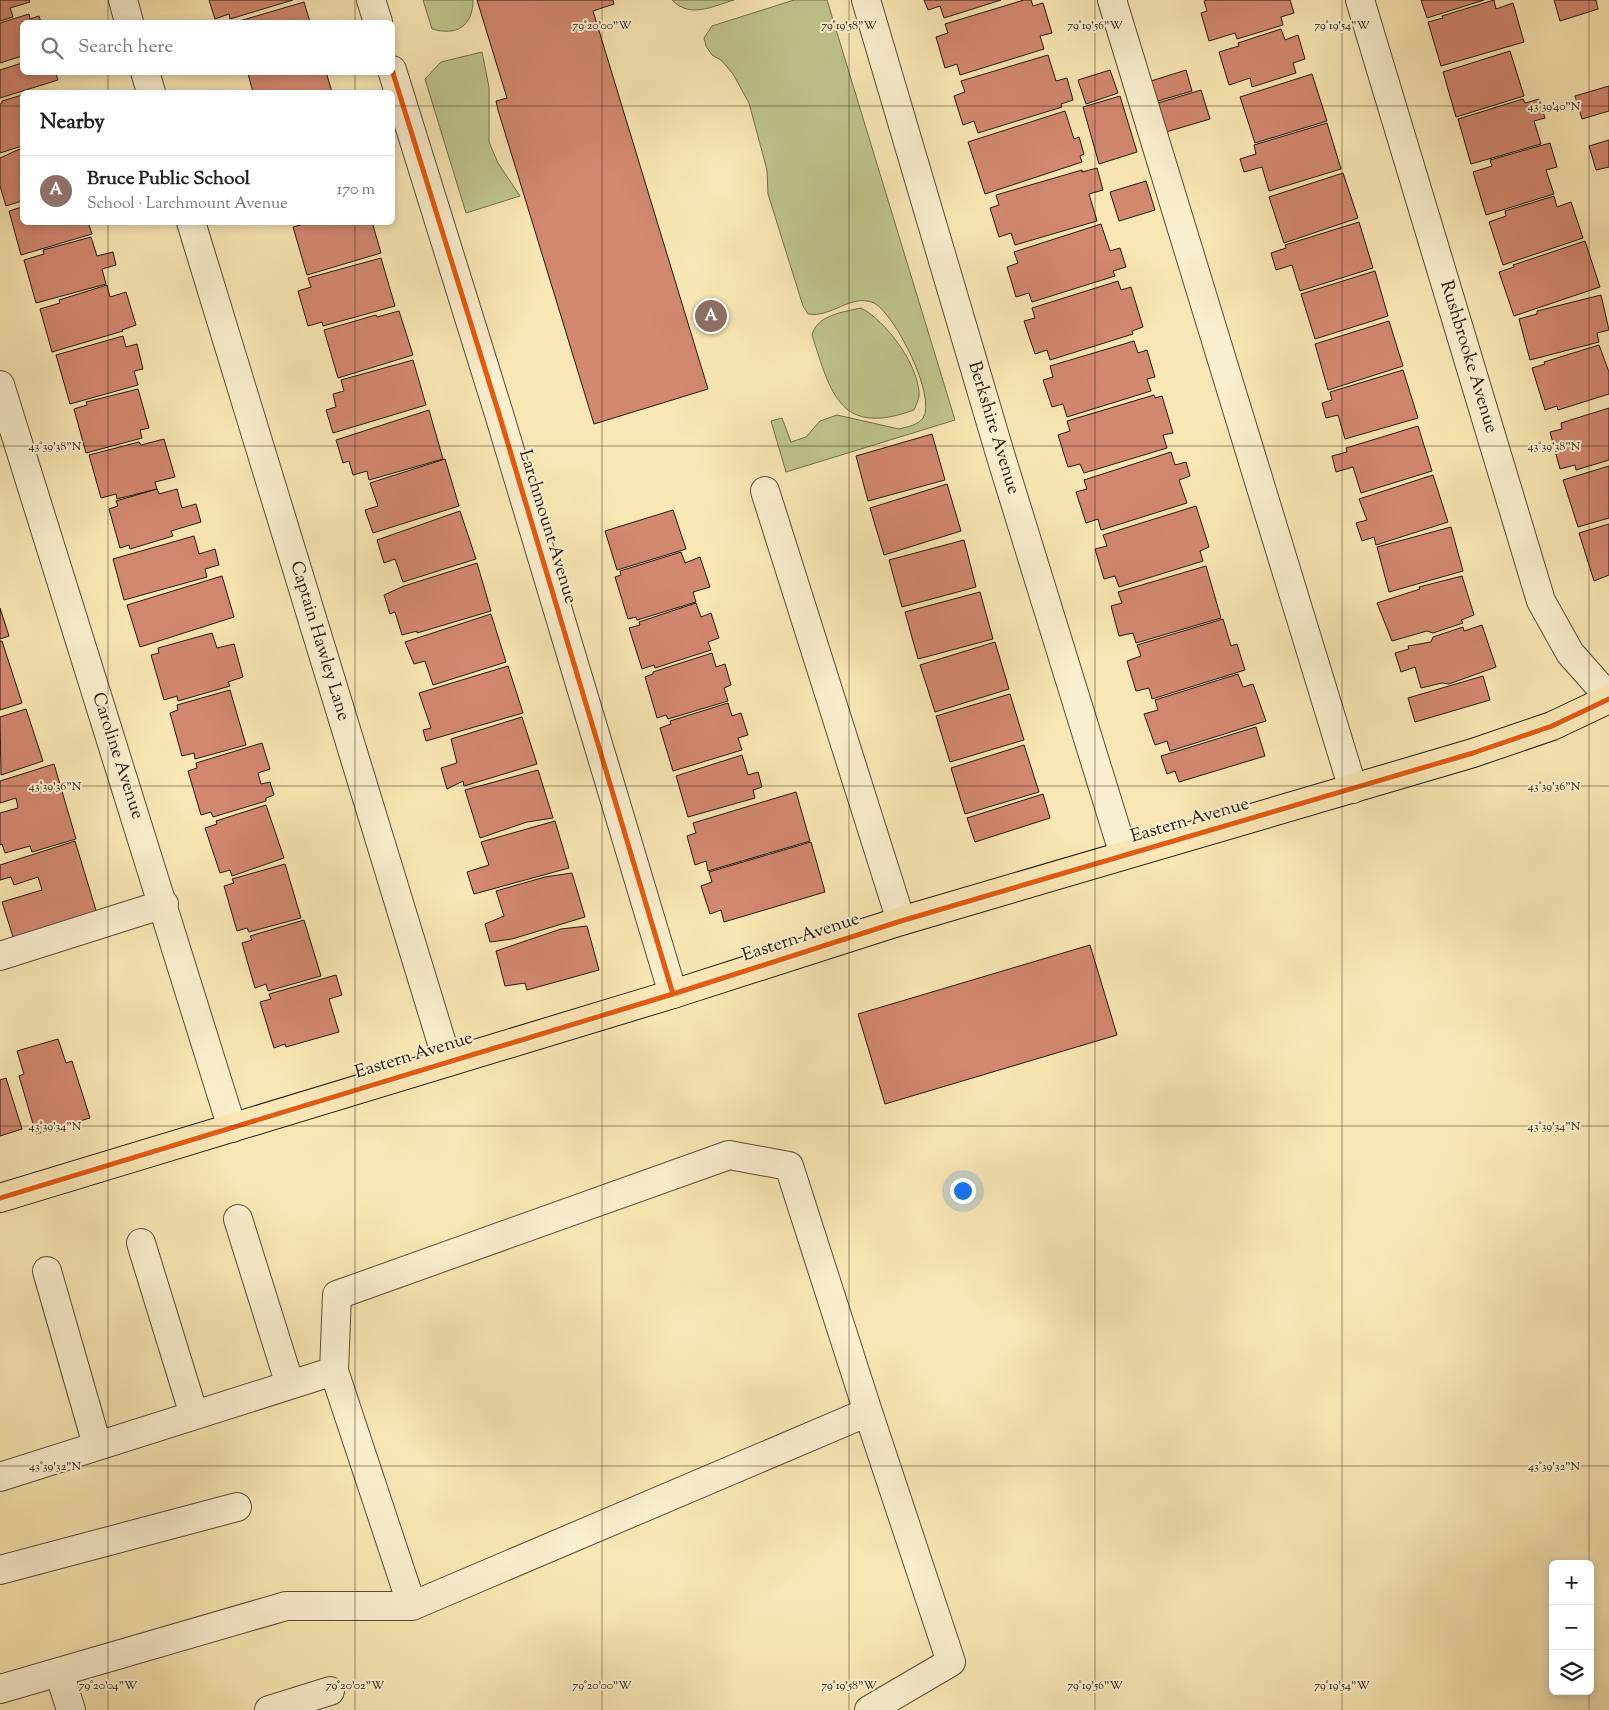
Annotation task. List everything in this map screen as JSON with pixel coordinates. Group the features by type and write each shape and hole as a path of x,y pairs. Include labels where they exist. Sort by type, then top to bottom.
{"main road":[{"name":"Eastern Avenue","path":"0,1198 232,1128 447,1060 672,994 901,921 1353,789 1552,726 1609,698"}],"street":[{"path":"123,0 129,20"},
{"path":"371,0 377,20"},
{"name":"Berkshire Avenue","path":"866,0 1001,457 1124,855"},
{"path":"1112,0 1353,789"},
{"name":"Rushbrooke Avenue","path":"1360,0 1541,601 1570,653 1609,698"},
{"path":"146,75 150,90"},
{"name":"Larchmount Avenue","path":"394,75 499,414 672,994"},
{"name":"Captain Hawley Lane","path":"192,225 447,1060"},
{"name":"Caroline Avenue","path":"0,385 164,904 232,1128"},
{"path":"765,491 901,921"},
{"path":"0,956 164,904"},
{"path":"412,1606 334,1371 337,1295 729,1155 789,1166 951,1662 869,1710"},
{"path":"238,1220 290,1385"},
{"path":"141,1243 194,1415"},
{"path":"47,1271 97,1445"},
{"path":"1,1474 334,1371"},
{"path":"0,1689 286,1606 412,1606 868,1412"},
{"path":"0,1570 237,1506"},
{"path":"59,1672 72,1710"},
{"path":"269,1710 330,1691"}],"green space":[{"path":"423,0 473,0 470,17 462,27 456,30 441,31 432,29"},
{"path":"672,0 734,0 710,8 694,10 679,6"},
{"path":"794,0 827,0 955,420 786,472 771,421 782,418 791,442 806,437 820,421 837,415 899,429 921,420 926,407 919,375 912,357 883,310 874,303 866,301 849,303 825,313 817,314 808,314 803,306 768,194 767,170 749,103 733,74 721,60 712,55 706,46 704,38 712,26"},
{"path":"482,52 489,87 489,142 498,163 520,196 466,213 425,79 441,62"},
{"path":"861,308 871,314 890,333 913,368 919,392 914,410 889,417 870,418 854,414 842,405 833,392 812,335 819,323 825,319 839,313"}],"building":[{"path":"0,0 29,0 30,2 10,8 13,17 0,21"},
{"path":"209,0 293,0 230,19 229,14 215,19"},
{"path":"477,0 613,0 614,4 593,11 708,389 594,424 498,110 496,101 507,98"},
{"path":"924,0 1001,0 944,18 940,6 928,10"},
{"path":"1024,0 1031,0 1033,6 1043,3 1052,33 1040,36 1044,49 960,75 957,64 945,68 936,37 948,33 945,24"},
{"path":"1290,0 1294,13 1281,17 1283,25 1237,39 1235,33 1209,41 1201,13 1207,11 1204,1"},
{"path":"1421,0 1484,0 1427,18"},
{"path":"1494,0 1496,9 1513,3 1524,42 1441,66 1428,22"},
{"path":"1554,0 1596,0 1598,9 1560,21"},
{"path":"304,2 309,20 243,20"},
{"path":"29,14 30,19 39,16 40,20 20,20 20,57 0,63 0,23"},
{"path":"1281,29 1285,40 1298,35 1305,59 1293,63 1296,73 1252,87 1250,78 1229,85 1219,52 1239,46 1238,43"},
{"path":"1510,51 1524,96 1456,117 1443,72"},
{"path":"1048,55 1056,81 1067,78 1073,100 1061,104 1062,107 978,133 974,121 963,125 954,96 965,92 961,81"},
{"path":"20,64 20,75 56,75 58,80 20,90 20,92 0,98 0,70"},
{"path":"1110,70 1118,93 1086,104 1078,80"},
{"path":"1186,70 1192,91 1158,101 1151,81"},
{"path":"1312,74 1327,121 1255,143 1240,97"},
{"path":"248,75 327,75 331,90 252,90"},
{"path":"1609,86 1609,111 1582,119 1575,96"},
{"path":"1201,90 1210,119 1166,132 1158,103"},
{"path":"20,96 20,147 0,153 0,104 2,101"},
{"path":"1120,96 1137,152 1099,164 1083,107"},
{"path":"1523,99 1525,103 1539,99 1545,118 1534,121 1541,144 1471,164 1458,119"},
{"path":"1065,111 1074,139 1079,137 1084,154 1080,156 1082,162 985,194 968,142"},
{"path":"1327,123 1341,169 1269,191 1262,167 1244,172 1240,159 1256,154 1254,145"},
{"path":"1609,140 1609,167 1596,170 1589,146"},
{"path":"1550,143 1557,167 1546,170 1554,194 1486,215 1473,172 1492,166 1490,160"},
{"path":"20,149 20,202 6,206 0,186 0,158"},
{"path":"1097,168 1103,190 1089,194 1097,221 1015,245 1011,233 999,237 990,208 999,205 996,195 1082,170 1082,172"},
{"path":"1343,173 1358,218 1284,243 1269,197"},
{"path":"1146,181 1155,210 1119,221 1110,192"},
{"path":"1554,196 1557,207 1571,202 1583,238 1503,265 1489,222 1506,216 1505,211"},
{"path":"20,208 20,225 89,225 92,234 21,255 9,211"},
{"path":"1359,222 1373,268 1300,291 1292,265 1276,270 1271,253 1286,248 1285,245"},
{"path":"1101,224 1110,251 1120,248 1126,267 1113,271 1115,276 1032,302 1029,293 1016,297 1007,267 1018,263 1014,252"},
{"path":"300,225 373,225 381,253 307,275 293,227"},
{"path":"91,237 97,256 113,252 116,265 102,269 106,284 36,303 24,260 44,254 43,250"},
{"path":"1585,241 1600,287 1514,316 1499,272 1514,267 1513,265"},
{"path":"381,258 395,306 323,326 322,322 308,326 298,291 311,287 308,278"},
{"path":"1375,271 1388,316 1315,339 1301,294"},
{"path":"1118,281 1121,290 1131,287 1143,327 1132,331 1133,334 1050,360 1047,350 1035,354 1024,321 1035,318 1032,308"},
{"path":"107,285 110,297 126,292 136,325 123,331 52,352 40,309 60,303 59,300"},
{"path":"1601,295 1609,330 1597,333 1599,342 1530,360 1519,319 1537,314 1537,311"},
{"path":"399,311 413,355 338,378 324,330 376,315 377,317"},
{"path":"1389,321 1403,366 1328,390 1315,344"},
{"path":"123,336 126,347 137,344 143,369 134,371 138,385 70,404 56,355"},
{"path":"1134,341 1138,353 1147,350 1155,377 1147,379 1151,391 1067,417 1063,404 1052,407 1043,380 1053,377 1050,366"},
{"path":"1599,345 1609,372 1609,394 1558,410 1557,406 1545,410 1532,368 1545,364 1544,362"},
{"path":"413,360 426,405 333,433 326,410 336,407 333,394 344,391 341,380"},
{"path":"1403,370 1418,418 1345,439 1338,415 1326,418 1322,403 1332,400 1330,392"},
{"path":"138,389 149,428 140,430 142,438 86,453 74,409 87,405 86,402"},
{"path":"1154,395 1155,398 1162,396 1173,433 1163,435 1167,448 1084,473 1080,464 1068,467 1058,435 1070,431 1067,421"},
{"path":"1609,408 1609,460 1576,470 1575,465 1560,469 1550,432 1562,429 1561,423"},
{"path":"429,410 443,459 369,480 367,471 353,475 349,461 343,463 336,440"},
{"path":"1418,426 1432,471 1361,493 1353,467 1336,472 1332,456 1347,452 1346,448"},
{"path":"932,434 945,480 868,501 856,456"},
{"path":"164,439 175,477 155,482 157,489 117,499 116,494 101,498 89,455 139,442 141,445"},
{"path":"1171,452 1175,465 1186,462 1190,476 1179,480 1187,503 1101,530 1098,519 1086,523 1076,492 1087,489 1084,480"},
{"path":"445,459 459,506 373,533 365,510 378,506 370,483"},
{"path":"1609,466 1609,518 1578,527 1563,480"},
{"path":"1433,475 1448,522 1376,545 1374,537 1362,541 1356,523 1367,520 1359,499"},
{"path":"947,484 961,531 884,555 870,508"},
{"path":"157,489 159,494 177,489 182,508 196,504 201,522 171,531 173,536 130,549 129,545 120,548 109,509 118,506 116,501"},
{"path":"1196,506 1209,547 1200,551 1203,561 1119,587 1115,576 1104,579 1095,549 1107,546 1103,535"},
{"path":"673,510 686,549 617,570 605,531"},
{"path":"460,511 476,559 403,582 395,559 384,563 377,540"},
{"path":"1609,524 1609,575 1594,581 1579,533"},
{"path":"1451,527 1463,571 1389,592 1377,547"},
{"path":"194,536 199,554 215,549 219,565 205,569 207,577 124,600 113,559"},
{"path":"964,540 976,587 902,607 889,560"},
{"path":"681,552 685,563 700,557 710,587 693,592 696,602 637,620 636,617 628,619 615,577 621,575 620,571"},
{"path":"477,563 491,611 417,633 417,631 402,635 395,612 390,614 384,595 404,586"},
{"path":"1206,566 1221,618 1136,643 1133,633 1119,636 1111,606 1122,603 1118,592"},
{"path":"222,576 234,617 140,647 127,605"},
{"path":"1462,576 1474,615 1461,620 1463,623 1433,633 1427,631 1392,641 1377,603 1420,589 1419,587"},
{"path":"980,592 993,639 918,659 905,612"},
{"path":"696,603 701,617 711,613 719,638 708,642 711,650 655,668 654,665 642,669 629,628 640,625 639,622"},
{"path":"0,608 9,636 0,639"},
{"path":"491,614 506,662 433,685 425,661 414,664 405,642"},
{"path":"1223,619 1231,646 1237,644 1245,670 1152,699 1149,688 1136,691 1127,661 1141,656 1137,645"},
{"path":"1482,625 1496,667 1449,684 1442,683 1421,688 1415,667 1401,672 1395,653 1409,649 1408,646 1431,642 1433,637 1463,627 1464,631"},
{"path":"212,633 217,648 234,644 243,677 228,682 230,686 178,701 177,696 164,700 151,655 159,653 158,648"},
{"path":"0,641 2,641 22,703 0,710"},
{"path":"995,642 1009,689 935,712 920,665"},
{"path":"712,653 716,667 725,664 731,685 724,688 728,701 668,719 666,715 657,718 645,677 653,674 653,672"},
{"path":"508,666 523,713 426,741 423,730 431,728 419,693"},
{"path":"1238,674 1243,687 1253,684 1266,721 1170,751 1167,741 1155,745 1144,714 1158,710 1155,700"},
{"path":"1483,676 1490,700 1415,722 1408,698"},
{"path":"230,690 246,745 195,759 194,753 182,756 170,713 178,710 177,705"},
{"path":"1010,694 1024,740 950,762 936,716"},
{"path":"728,703 732,716 741,713 748,735 738,738 742,750 673,771 660,728 671,724 670,721"},
{"path":"26,709 43,761 1,775 0,717"},
{"path":"522,717 537,764 464,786 463,781 447,789 441,768 457,763 451,739"},
{"path":"1256,727 1265,756 1179,782 1175,771 1167,774 1161,756"},
{"path":"262,743 270,769 258,773 261,784 270,782 274,795 266,798 266,801 213,817 211,812 201,815 188,771 197,768 196,763"},
{"path":"1024,745 1039,792 965,814 951,768"},
{"path":"742,755 748,775 758,772 762,787 753,790 755,798 688,817 676,776"},
{"path":"54,764 76,839 32,852 30,846 5,853 2,844 0,845 0,813 18,808 16,798 0,803 0,781"},
{"path":"538,770 553,818 527,822 480,838 465,790"},
{"path":"796,792 810,841 708,871 706,861 695,865 687,836 696,833 693,823"},
{"path":"1043,794 1050,818 975,842 967,818"},
{"path":"266,805 284,858 232,876 230,870 220,873 205,828 217,824 216,821"},
{"path":"555,821 569,868 474,894 467,872 489,865 481,842"},
{"path":"75,841 98,917 14,940 2,902 42,890 38,877 14,885 11,877 0,880 0,865"},
{"path":"811,842 825,892 724,922 721,910 710,914 701,886 712,882 709,872"},
{"path":"285,864 301,918 249,932 247,928 237,931 224,886 234,883 232,879"},
{"path":"572,873 585,917 512,939 490,942 485,924 504,916 496,891 545,877"},
{"path":"304,920 321,976 268,991 266,984 255,988 242,943 252,940 250,936"},
{"path":"587,926 599,970 527,990 525,983 505,986 496,951 561,929"},
{"path":"1090,945 1117,1035 885,1104 858,1014"},
{"path":"336,975 342,995 329,999 339,1032 286,1047 285,1044 274,1048 260,1002 271,999 269,994"},
{"path":"58,1039 66,1063 72,1061 90,1118 36,1134 19,1076 24,1074 17,1051"},
{"path":"6,1078 22,1129 0,1136 0,1080"}],"cycle path":[{"path":"394,75 499,414 673,994"},
{"path":"0,1198 673,994 901,921 1473,753 1552,726 1609,699"}],"place":[{"name":"Bruce Public School","path":"711,316"}]}
